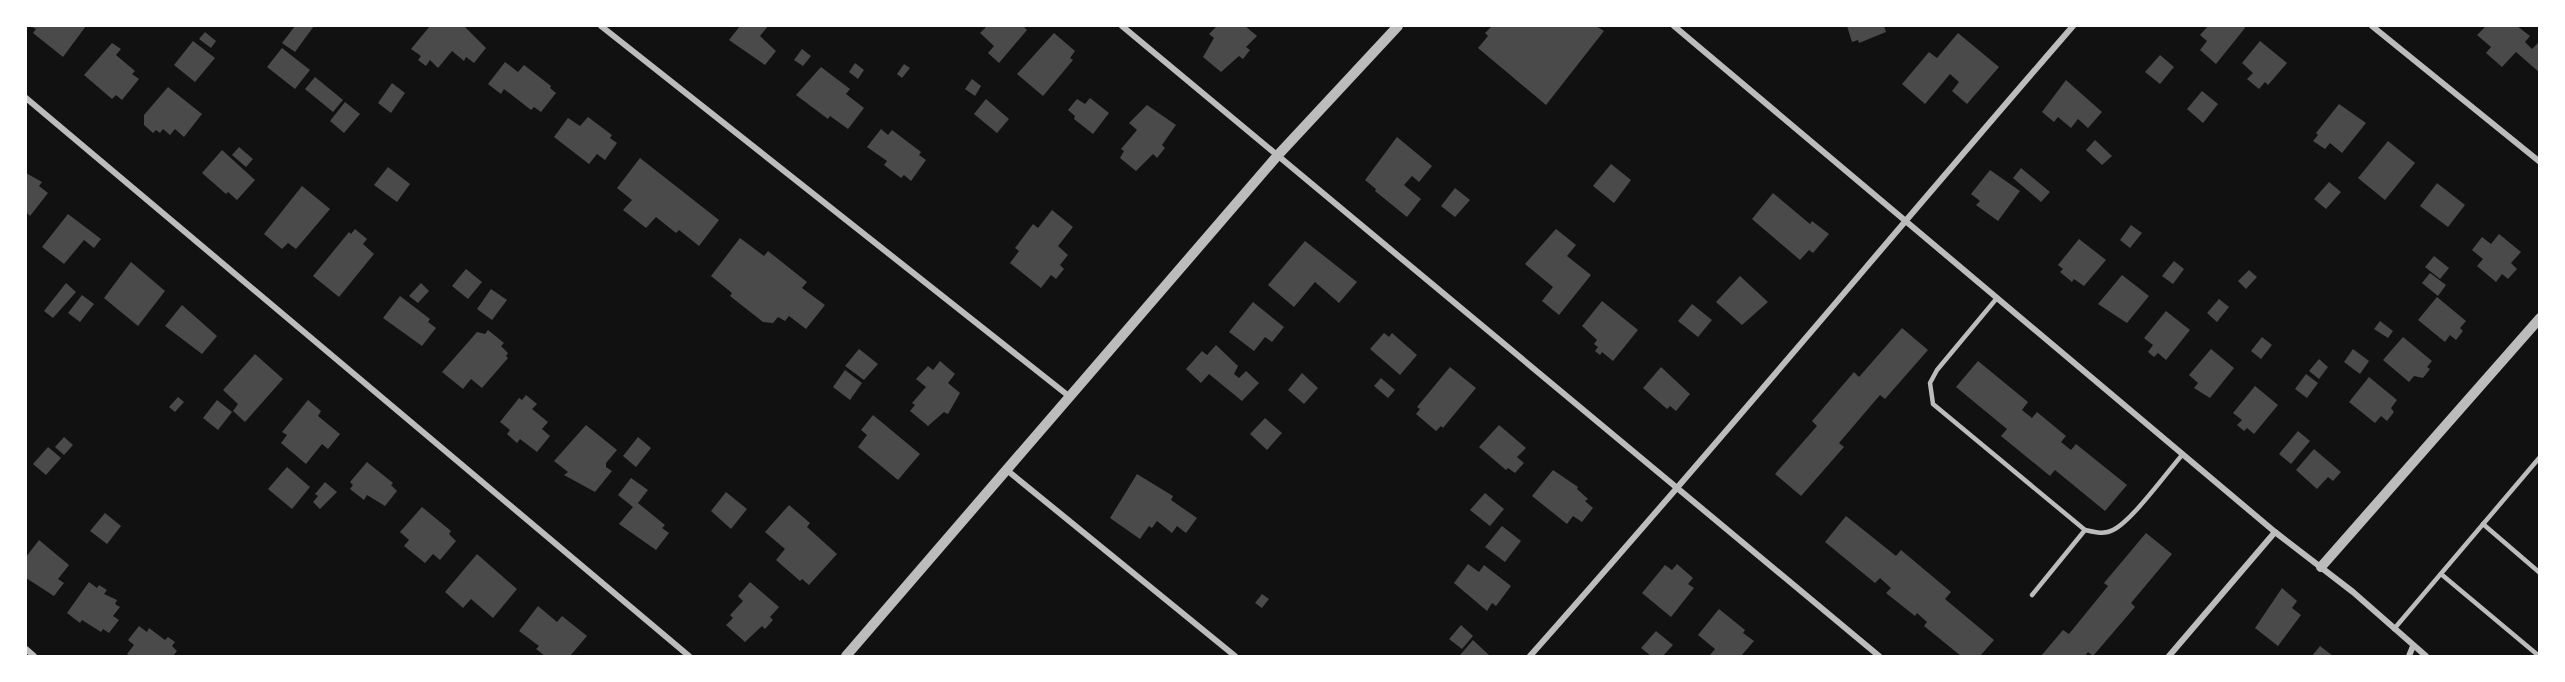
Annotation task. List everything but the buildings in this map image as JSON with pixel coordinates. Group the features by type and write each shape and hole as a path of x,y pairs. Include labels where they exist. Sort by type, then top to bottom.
{"street":[{"path":"601,26 1070,397"},
{"path":"1122,26 1879,657"},
{"path":"846,657 1278,155 1398,26"},
{"path":"1674,26 2426,657"},
{"path":"1530,657 1679,489 1904,220 2073,26"},
{"path":"2372,26 2540,162"},
{"path":"26,98 689,657"},
{"path":"2321,567 2540,318"},
{"path":"1008,471 1235,657"},
{"path":"2169,657 2275,532"},
{"path":"2409,657 2413,646"},
{"path":"26,650 34,657"}],"lane":[{"path":"1997,298 1937,370 1930,383 1933,404 2085,530 2099,533 2112,531 2126,520 2183,454"},
{"path":"2394,629 2540,457"},
{"path":"2483,524 2540,573"},
{"path":"2032,595 2085,530"},
{"path":"2441,574 2539,657"}]}
